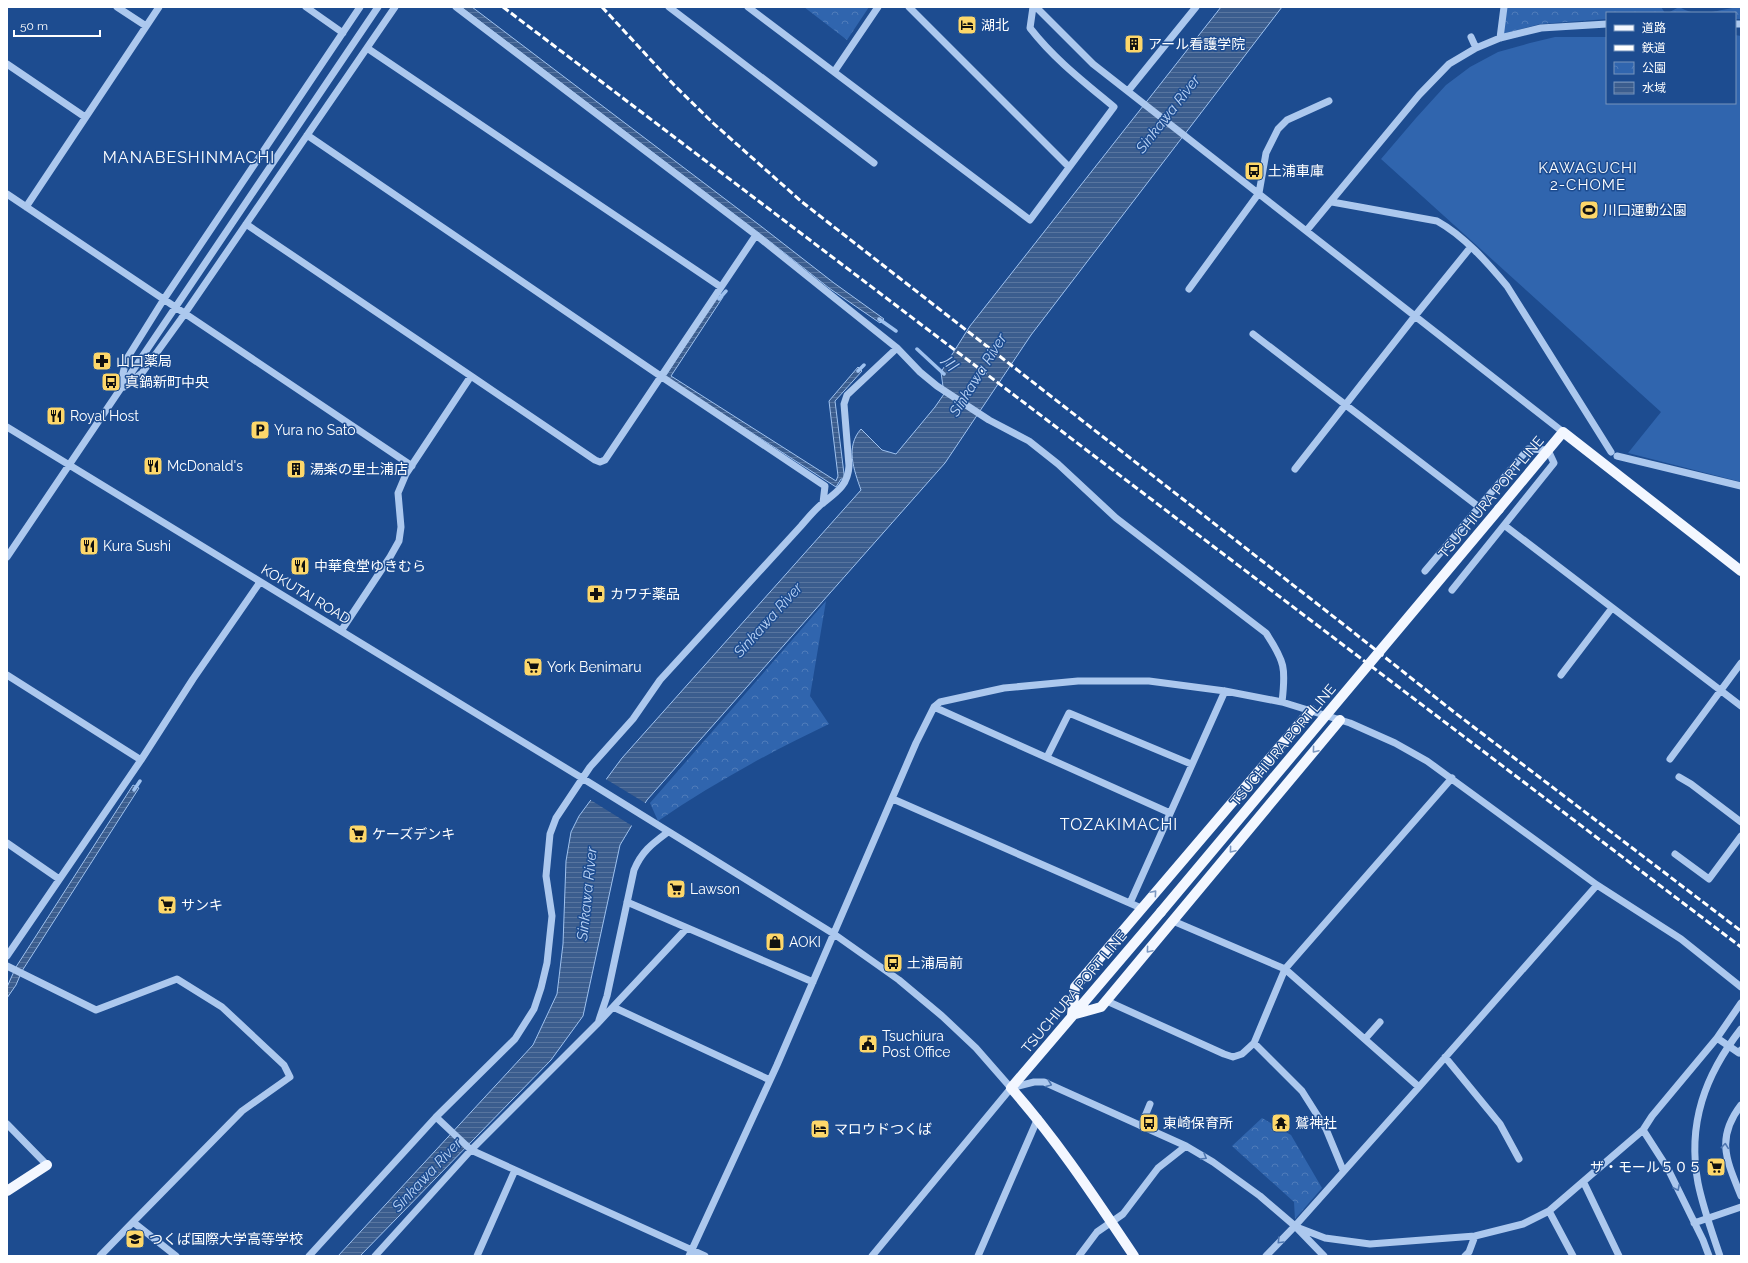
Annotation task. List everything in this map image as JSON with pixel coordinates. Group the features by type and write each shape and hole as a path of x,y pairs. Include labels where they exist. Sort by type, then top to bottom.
{"main road":[{"name":"TSUCHIURA PORT LINE","path":"1011,1088 1161,912 1563,432 1741,571"},
{"path":"1312,710 1141,908 1075,987 1072,1015 1101,1007 1340,720"},
{"path":"1011,1088 1038,1118 1134,1256"},
{"path":"7,1191 47,1165"}],"street":[{"path":"116,7 146,26"},
{"path":"26,207 159,7"},
{"path":"306,7 343,33"},
{"path":"118,391 126,360 164,299 360,7"},
{"path":"7,557 378,7"},
{"path":"118,391 142,373 186,313 395,7"},
{"path":"456,7 756,235 897,348 920,372 937,386 989,420 1029,442 1076,480 1116,518 1266,633 1278,651 1284,668 1282,702"},
{"path":"669,7 874,163"},
{"path":"748,7 1030,220 1114,107 1066,67 1044,46 1030,28 1033,7"},
{"path":"834,72 878,7"},
{"path":"909,7 1069,167"},
{"path":"1036,7 1093,64 1189,140 1307,230 1563,432"},
{"path":"1500,38 1504,7"},
{"path":"1128,91 1192,8"},
{"path":"1307,230 1332,202 1419,95 1449,64 1476,48 1500,38 1541,28 1606,24"},
{"path":"1471,37 1476,48"},
{"path":"367,48 721,287"},
{"path":"7,64 85,117"},
{"path":"1189,289 1259,193 1266,153 1278,129 1287,120 1329,102"},
{"path":"307,135 662,377 825,486 823,503"},
{"path":"7,194 412,466"},
{"path":"1332,202 1437,221 1450,228 1470,248 1486,261 1507,286 1614,454 1741,486"},
{"path":"246,224 600,462 605,460 756,235"},
{"path":"1295,470 1470,248"},
{"path":"1253,334 1479,507"},
{"path":"309,1256 436,1116 515,1039 534,1009 543,982 551,936 552,916 546,876 550,834 556,818 582,778 633,719 660,680 823,503 833,497 848,475 844,404 847,395 897,348"},
{"path":"341,630 390,558 399,541 401,526 398,493 406,474 471,376"},
{"name":"KOKUTAI ROAD","path":"7,427 341,630 834,934 899,980 942,1016 976,1048 1011,1088"},
{"path":"1425,571 1528,449 1548,450 1554,463 1452,590"},
{"path":"1504,525 1741,706"},
{"path":"7,956 260,582"},
{"path":"1561,675 1612,608"},
{"path":"1670,759 1741,663"},
{"path":"7,675 141,760"},
{"path":"691,1253 770,1080 916,743 934,707 940,702 1004,688 1078,681 1149,681 1225,691 1282,702 1312,710 1396,743 1427,760 1598,885 1681,939 1741,987"},
{"path":"1130,903 1225,691"},
{"path":"934,707 1170,812"},
{"path":"1047,757 1069,713 1191,764"},
{"path":"1679,777 1691,784 1741,822"},
{"path":"1109,1002 1233,1057 1242,1054 1254,1043 1285,969 1452,778"},
{"path":"893,799 1141,908"},
{"path":"597,1024 607,996 634,870 639,858 668,832"},
{"path":"1675,854 1709,879 1741,836"},
{"path":"7,843 59,879"},
{"path":"1266,1256 1295,1226 1343,1170 1419,1088 1598,885"},
{"path":"627,902 686,929 813,982"},
{"path":"1173,921 1285,969 1419,1088"},
{"path":"375,1256 471,1150 597,1024 686,929"},
{"path":"7,966 96,1010 177,979 222,1007 284,1065 290,1077 242,1112 100,1256"},
{"path":"1295,1226 1325,1238 1370,1244 1475,1236 1523,1224 1549,1211 1584,1183 1643,1130 1652,1116 1717,1038 1741,1003"},
{"path":"613,1007 770,1080"},
{"path":"1365,1039 1380,1022"},
{"path":"1720,1256 1698,1183 1695,1157 1695,1127 1700,1106 1713,1072 1741,1029"},
{"path":"1717,1038 1740,1053"},
{"path":"1254,1043 1302,1091 1326,1129 1343,1170"},
{"path":"1445,1057 1500,1124 1518,1159"},
{"path":"872,1256 1011,1088 1034,1082 1044,1082 1186,1146 1213,1162 1260,1196 1295,1226 1324,1256"},
{"path":"1141,1126 1150,1104"},
{"path":"1741,1105 1729,1125 1725,1153 1741,1196"},
{"path":"436,1116 471,1150 691,1253 705,1256"},
{"path":"978,1256 1038,1118"},
{"path":"7,1124 47,1165"},
{"path":"1643,1130 1668,1169 1703,1240 1709,1256"},
{"path":"1079,1256 1097,1232 1123,1214 1158,1168 1186,1146"},
{"path":"477,1256 514,1170"},
{"path":"1584,1183 1619,1256"},
{"path":"1694,1223 1741,1207"},
{"path":"1549,1211 1573,1256"},
{"path":"133,1222 176,1256"},
{"path":"1469,1255 1475,1236"}],"green space":[{"path":"804,7 869,7 847,40"},
{"path":"1507,7 1661,7 1664,12 1606,12 1606,19 1540,24 1502,34"},
{"path":"1679,7 1690,12 1670,12"},
{"path":"1741,7 1741,19 1736,19 1736,12 1709,12"},
{"name":"川口運動公園","path":"1736,35 1741,36 1741,482 1628,453 1661,412 1381,159 1446,85 1470,67 1498,52 1555,37 1606,37 1606,104 1736,104"},
{"path":"826,601 810,696 829,724 742,769 699,794 658,821 650,803"},
{"path":"1262,1118 1291,1135 1322,1188 1295,1219 1294,1202 1232,1146"}],"water":[{"path":"461,7 472,7 834,283 884,319 880,323 829,288 759,233"},
{"name":"Sinkawa River","path":"1221,7 1282,7 1031,335 945,463 647,800 620,845 583,1016 551,1060 360,1256 338,1256 533,1045 557,994 563,944 566,861 571,832 579,816 622,758 861,490 852,459 852,451 853,443 861,429 882,450 896,454 935,407 944,394 941,372 970,326"},
{"path":"719,293 723,297 671,376 836,481 838,476 829,401 858,367 862,371 835,401 844,474 844,479 841,479 836,487 665,377"},
{"path":"133,785 139,788 22,971 16,985 7,998 7,987 16,967"}],"pier":[{"path":"604,778 647,804 634,827 589,799"}],"waterway":[{"path":"719,299 726,291"},
{"path":"879,319 896,331"},
{"name":"川","path":"917,349 944,374"},
{"path":"858,371 864,365"},
{"path":"134,790 140,781"}],"railway":[{"path":"503,7 1741,947"},
{"path":"602,7 675,86 713,123 802,202 1454,712 1741,931"}],"place":[{"name":"湖北","path":"967,25"},
{"name":"アール看護学院","path":"1134,44"},
{"name":"土浦車庫","path":"1254,171"},
{"name":"川口運動公園","path":"1589,210"},
{"name":"山口薬局","path":"102,361"},
{"name":"真鍋新町中央","path":"111,382"},
{"name":"Royal Host","path":"56,416"},
{"name":"Yura no Sato","path":"260,430"},
{"name":"McDonald's","path":"153,466"},
{"name":"湯楽の里土浦店","path":"296,469"},
{"name":"Kura Sushi","path":"89,546"},
{"name":"中華食堂ゆきむら","path":"300,566"},
{"name":"カワチ薬品","path":"596,594"},
{"name":"York Benimaru","path":"533,667"},
{"name":"ケーズデンキ","path":"358,834"},
{"name":"Lawson","path":"676,889"},
{"name":"サンキ","path":"167,905"},
{"name":"AOKI","path":"775,942"},
{"name":"土浦局前","path":"893,963"},
{"name":"Tsuchiura Post Office","path":"868,1044"},
{"name":"東崎保育所","path":"1149,1123"},
{"name":"鷲神社","path":"1281,1123"},
{"name":"マロウドつくば","path":"820,1129"},
{"name":"ザ・モール５０５","path":"1716,1167"},
{"name":"つくば国際大学高等学校","path":"135,1239"}],"district":[{"name":"MANABESHINMACHI","path":"189,157"},
{"name":"KAWAGUCHI 2-CHOME","path":"1588,176"},
{"name":"TOZAKIMACHI","path":"1119,824"}]}
